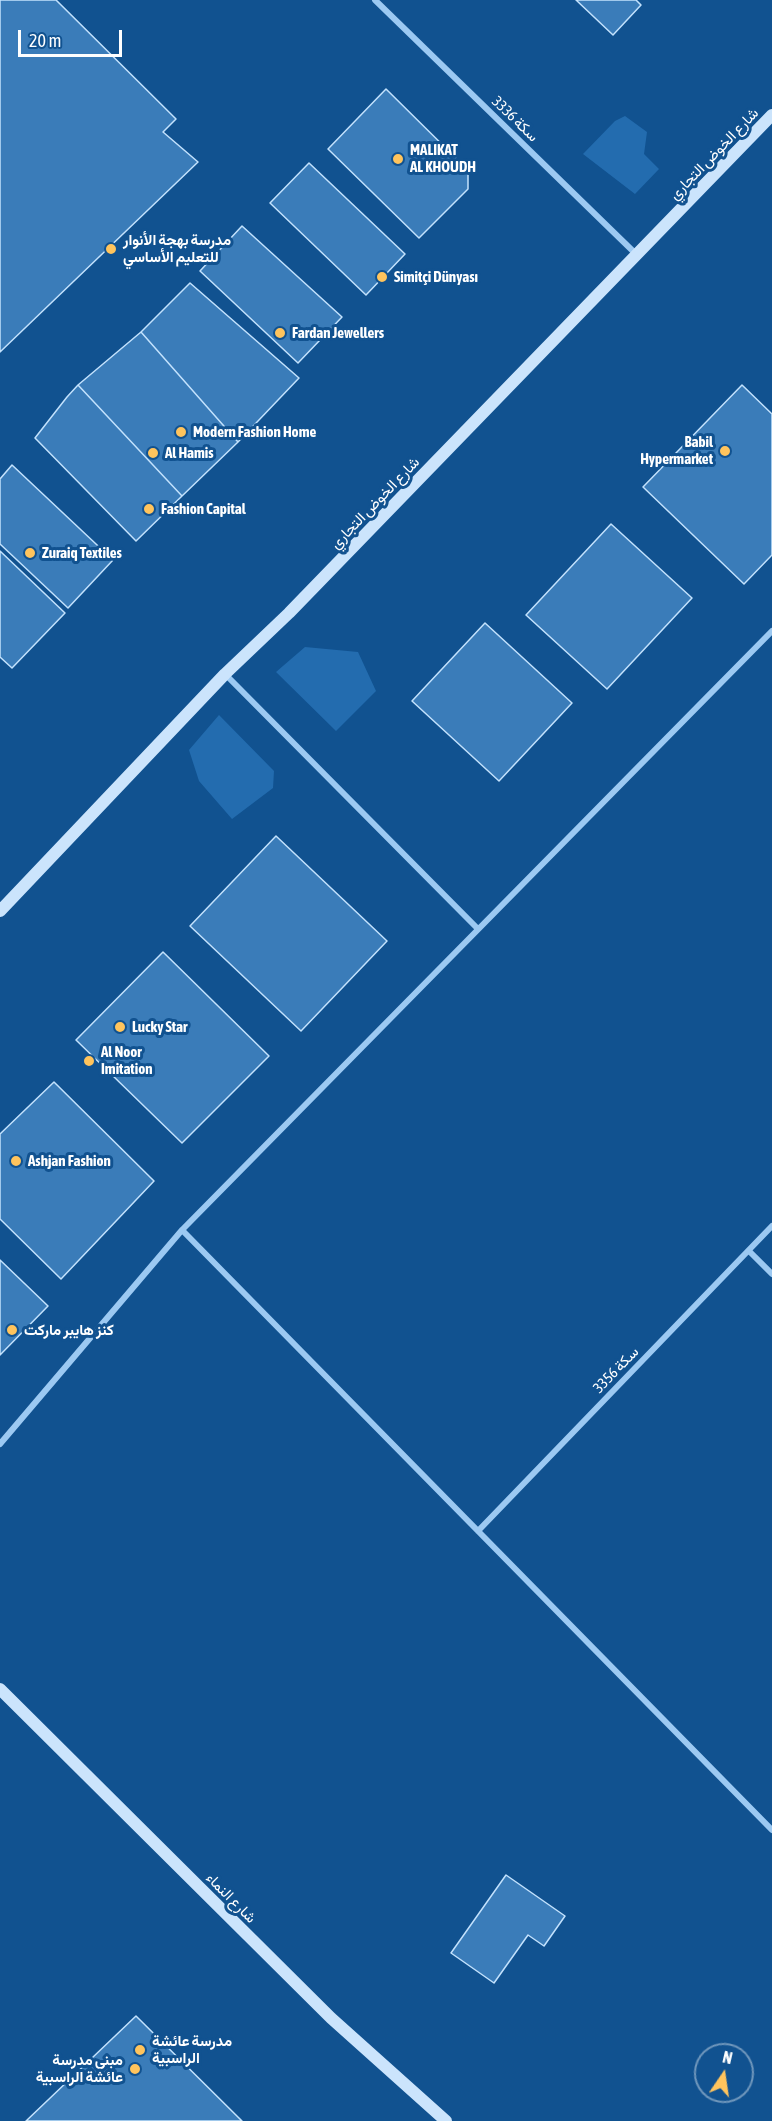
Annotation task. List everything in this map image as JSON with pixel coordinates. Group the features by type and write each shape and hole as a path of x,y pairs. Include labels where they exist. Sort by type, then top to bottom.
{"street":[{"name":"سكة 3336","path":"375,0 637,255"},
{"name":"شارع الخوض التجاري","path":"0,911 225,674 289,613 772,115"},
{"path":"0,1444 182,1230 772,631"},
{"path":"225,674 478,929"},
{"name":"سكة 3356","path":"478,1531 772,1226"},
{"path":"182,1230 772,1830"},
{"path":"749,1251 772,1274"},
{"name":"شارع النماء","path":"0,1689 331,2018 446,2121"}],"shaded area":[{"path":"625,116 647,132 644,154 659,169 635,194 583,154 615,121"},
{"path":"305,647 358,652 376,691 336,731 276,672"},
{"path":"219,715 274,771 273,788 232,819 199,781 189,750"}],"building":[{"path":"0,0 56,0 176,119 163,132 198,162 0,352"},
{"path":"576,0 636,0 641,5 613,35"},
{"name":"MALIKAT AL KHOUDH","path":"386,89 468,170 468,189 419,238 328,149"},
{"path":"309,163 405,254 366,295 270,203"},
{"path":"242,226 342,317 298,363 200,271"},
{"path":"190,283 299,378 238,442 141,332"},
{"path":"141,332 238,442 182,496 78,385"},
{"path":"78,385 182,496 136,541 35,438"},
{"name":"Babil Hypermarket","path":"742,385 772,414 772,555 744,584 643,487"},
{"path":"12,465 113,560 68,608 0,544 0,479"},
{"path":"611,524 692,598 607,689 526,615"},
{"path":"0,551 65,613 12,668 0,657"},
{"path":"485,623 572,703 499,781 412,701"},
{"path":"276,836 387,941 301,1031 190,926"},
{"path":"163,952 269,1056 182,1143 76,1040"},
{"path":"54,1082 154,1181 61,1279 0,1219 0,1134"},
{"name":"كنز هايبر ماركت","path":"0,1260 48,1306 0,1355"},
{"path":"506,1875 565,1916 544,1946 528,1935 494,1983 451,1953"},
{"name":"مبنى مدرسة عائشة الراسبية","path":"136,2016 242,2121 26,2121"}],"place":[{"name":"MALIKAT AL KHOUDH","path":"398,159"},
{"name":"مدرسة بهجة الأنوار للتعليم الأساسي","path":"111,249"},
{"name":"Simitçi Dünyası","path":"382,277"},
{"name":"Fardan Jewellers","path":"280,333"},
{"name":"Modern Fashion Home","path":"181,432"},
{"name":"Babil Hypermarket","path":"725,451"},
{"name":"Al Hamis","path":"153,453"},
{"name":"Fashion Capital","path":"149,509"},
{"name":"Zuraiq Textiles","path":"30,553"},
{"name":"Lucky Star","path":"120,1027"},
{"name":"Al Noor Imitation","path":"89,1061"},
{"name":"Ashjan Fashion","path":"16,1161"},
{"name":"كنز هايبر ماركت","path":"12,1330"},
{"name":"مدرسة عائشة الراسبية","path":"140,2050"},
{"name":"مبنى مدرسة عائشة الراسبية","path":"135,2069"}]}
